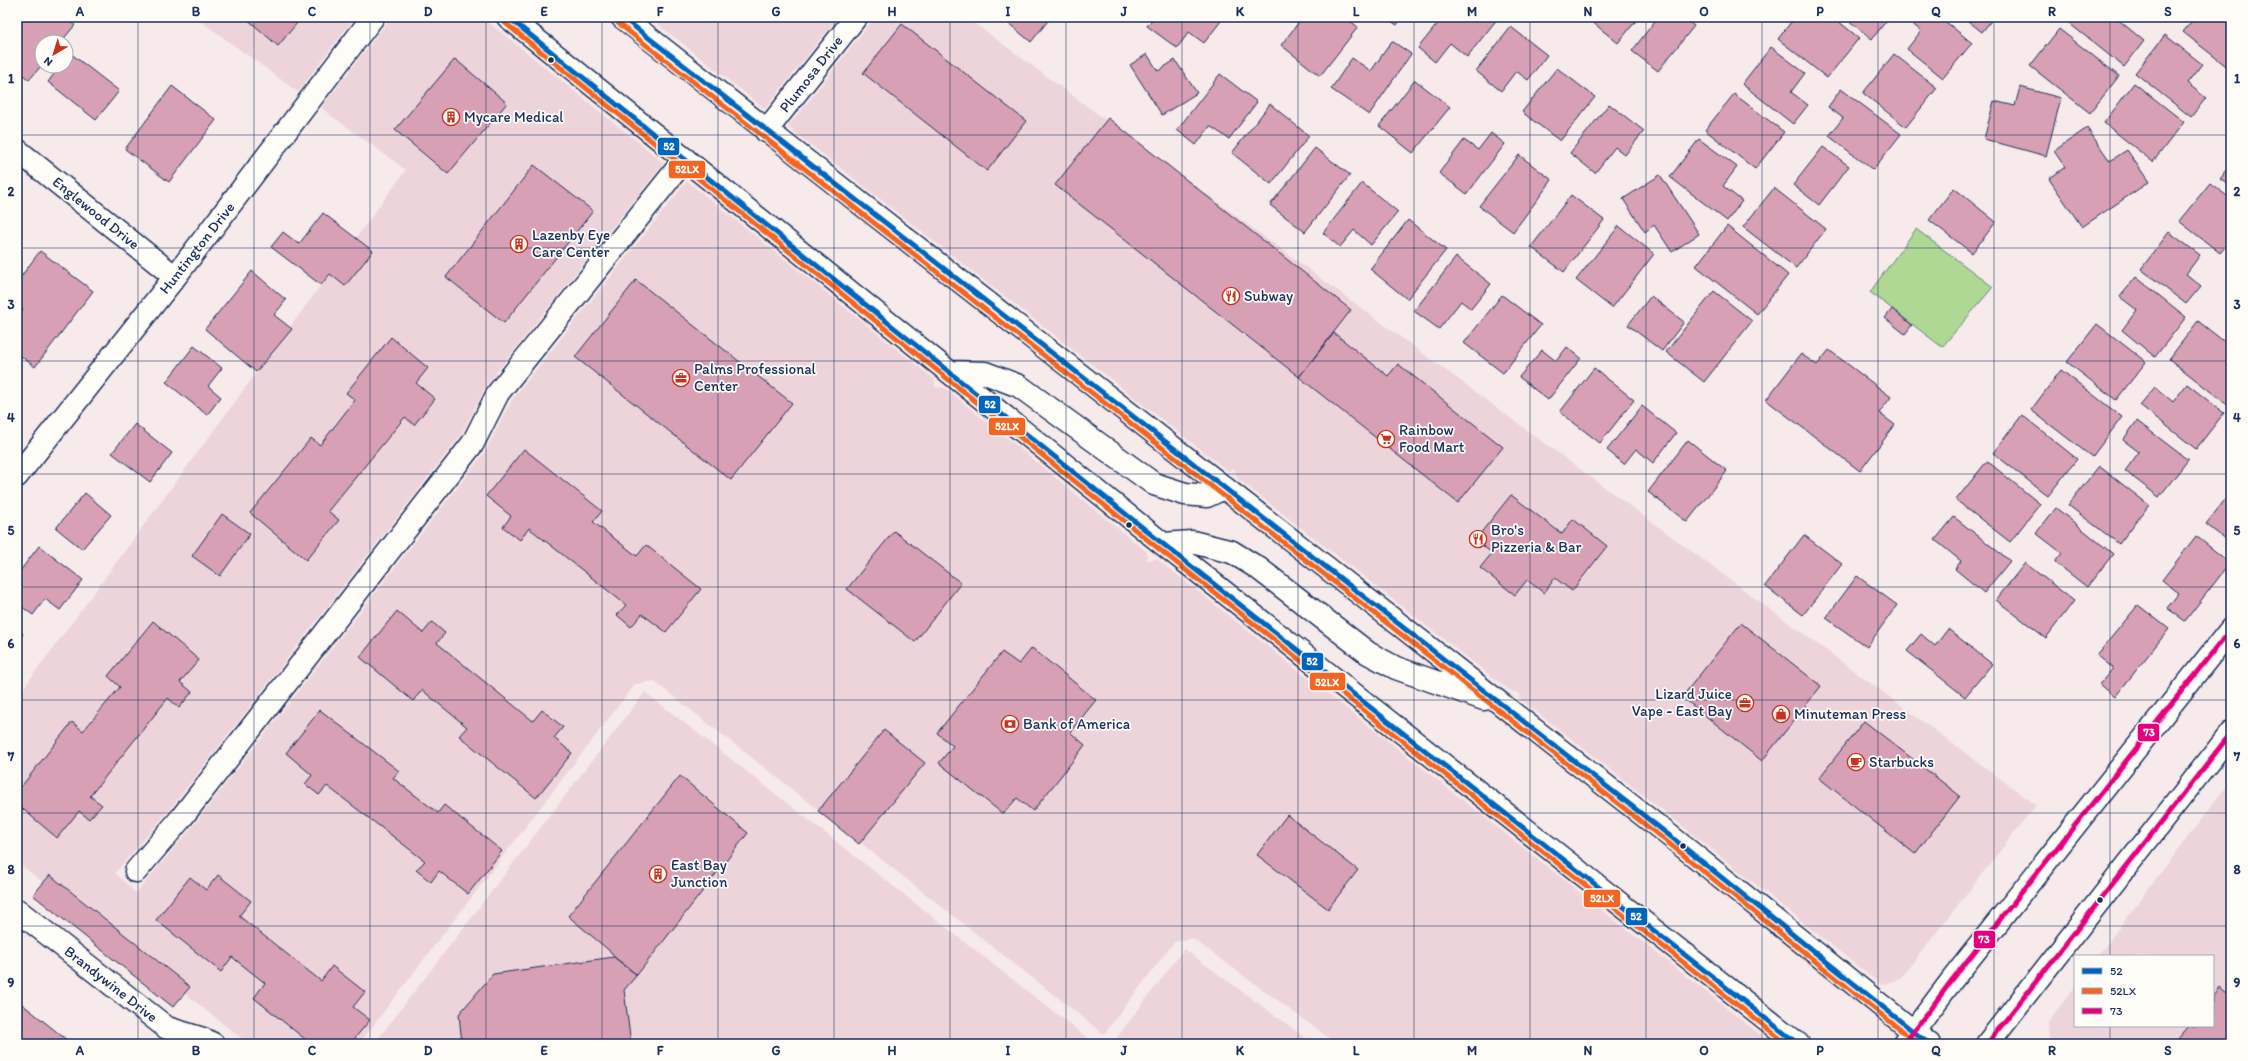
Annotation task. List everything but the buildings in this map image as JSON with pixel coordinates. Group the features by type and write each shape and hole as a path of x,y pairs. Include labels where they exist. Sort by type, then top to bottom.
{"main road":[{"name":"Huntington Drive","path":"17,476 175,277 373,17"},
{"path":"508,17 952,372 1163,544 1798,1044"},
{"path":"622,17 1664,832 1916,1040 1957,974 2231,630"},
{"name":"Plumosa Drive","path":"766,131 856,17"},
{"name":"Englewood Drive","path":"17,150 175,277"},
{"path":"136,871 182,817 473,443 498,393 685,159"},
{"path":"952,372 985,373 1019,386 1154,484 1185,494 1207,496 1224,488"},
{"path":"1163,544 1192,542 1232,552 1258,568 1368,653 1396,668 1500,705"},
{"path":"1987,1044 2231,733"},
{"name":"Brandywine Drive","path":"17,910 167,1028 204,1039 213,1044"}],"shaded area":[{"path":"195,17 355,17 298,92"},
{"path":"391,17 482,17 664,163 487,384 461,435 171,808 115,873 136,893 193,826 485,452 511,401 687,181 935,380 935,387 945,388 1147,552 1147,560 1157,559 1772,1044 1337,1044 1192,938 1174,942 1104,1034 654,681 635,684 359,1044 249,1044 17,862 17,697 406,170 321,108"},
{"path":"649,17 838,17 765,109"},
{"path":"875,17 966,17 2036,805 1900,979 1881,985 1680,824 1519,698 1520,694 1509,690 1237,478 1234,468 1228,471 788,127"},
{"path":"645,692 1095,1044 374,1044"},
{"path":"2231,780 2231,1044 2049,1044 2048,1022 2074,987 2074,1027 2214,1027 2214,955 2099,955"},
{"path":"1184,949 1314,1044 1112,1044"}],"green space":[{"path":"1916,229 1993,287 1942,347 1870,292"}],"transit line":[{"name":"52","path":"508,17 1163,544 1798,1044"},
{"name":"52","path":"622,17 1670,836 1929,1044"},
{"name":"52LX","path":"504,22 1159,549 1787,1044"},
{"name":"52LX","path":"618,23 1666,841 1918,1044"},
{"name":"73","path":"1904,1044 1952,980 2231,629"},
{"name":"73","path":"1987,1044 2231,733"}],"place":[{"name":"Mycare Medical","path":"451,117"},
{"name":"Lazenby Eye Care Center","path":"519,244"},
{"name":"Subway","path":"1231,296"},
{"name":"Palms Professional Center","path":"681,378"},
{"name":"Rainbow Food Mart","path":"1386,439"},
{"name":"Bro's Pizzeria & Bar","path":"1478,539"},
{"name":"Lizard Juice Vape - East Bay","path":"1745,703"},
{"name":"Minuteman Press","path":"1781,714"},
{"name":"Bank of America","path":"1010,724"},
{"name":"Starbucks","path":"1856,762"},
{"name":"East Bay Junction","path":"658,874"}]}
